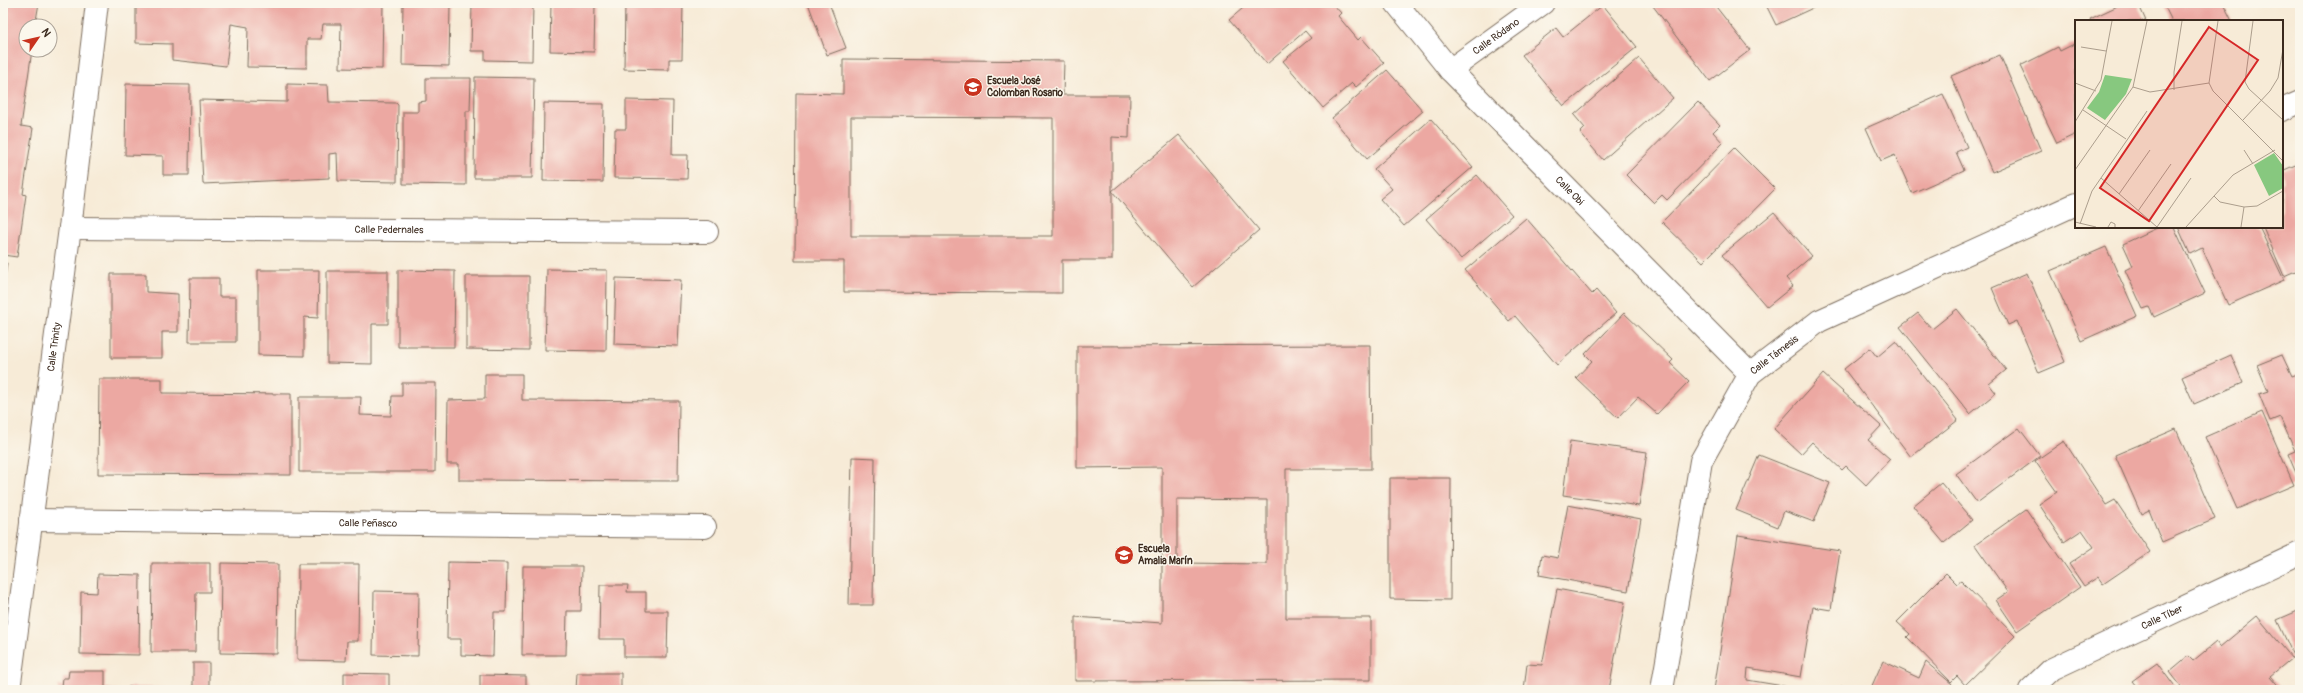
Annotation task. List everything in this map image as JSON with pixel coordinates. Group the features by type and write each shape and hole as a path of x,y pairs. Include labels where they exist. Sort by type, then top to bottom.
{"street":[{"name":"Calle Trinity","path":"9,690 70,228 97,3"},
{"name":"Calle Obi","path":"1396,3 1450,70 1750,374"},
{"name":"Calle Ródano","path":"1450,70 1543,3"},
{"path":"2283,110 2300,102"},
{"name":"Calle Támesis","path":"1662,690 1701,461 1750,374 1819,321 2075,204"},
{"name":"Calle Pedernales","path":"70,228 707,232"},
{"name":"Calle Peñasco","path":"31,520 705,527"},
{"name":"Calle Tíber","path":"2030,690 2052,669 2300,554"}],"building":[{"path":"3,3 39,3 36,18 18,18 18,58 31,58 21,126 33,128 23,194 26,195 17,257 3,255"},
{"path":"136,3 383,3 382,69 340,68 341,24 323,24 321,39 307,39 307,68 247,67 248,27 231,24 226,66 172,60 172,44 136,43"},
{"path":"403,3 450,4 449,66 402,65"},
{"path":"472,3 533,3 532,61 485,60 485,51 471,51"},
{"path":"551,3 611,3 611,5 595,5 594,52 550,51"},
{"path":"625,3 683,3 682,59 669,59 669,70 624,69"},
{"path":"808,3 829,3 846,48 827,55"},
{"path":"1249,3 1332,3 1341,13 1338,16 1358,40 1361,37 1384,63 1356,87 1352,83 1323,108 1283,61 1311,38 1305,31 1267,64 1229,20"},
{"path":"1657,3 1713,3 1750,50 1710,81 1653,6"},
{"path":"1765,3 1813,3 1815,7 1776,25"},
{"path":"2124,3 2138,3 2146,20 2090,20"},
{"path":"2163,3 2223,3 2232,20 2172,20"},
{"path":"1603,5 1637,47 1564,106 1522,55 1556,28 1563,37"},
{"path":"2075,44 2075,134 2057,143 2020,66 2058,47 2060,51"},
{"path":"2000,55 2041,151 1992,172 1951,76"},
{"path":"1639,58 1673,98 1603,160 1580,133 1585,128 1574,115"},
{"path":"843,59 1064,61 1063,95 1130,95 1129,138 1112,137 1112,260 1062,260 1062,293 844,292 844,261 795,261 796,93 843,94","holes":["851,117 1053,118 1053,236 851,236"]},
{"path":"1387,70 1423,111 1367,159 1332,118"},
{"path":"475,77 534,78 532,178 474,178"},
{"path":"426,78 471,78 470,111 466,111 466,185 403,184 403,112 418,112 418,102 426,101"},
{"path":"126,84 190,85 189,175 163,175 163,156 125,155"},
{"path":"287,84 328,85 329,102 396,103 398,105 397,182 338,181 337,153 329,154 329,178 203,184 199,100 287,102"},
{"path":"1943,94 1967,147 1956,152 1964,170 1912,193 1895,155 1881,161 1866,128"},
{"path":"626,100 673,101 672,155 688,155 687,179 614,178 615,129 626,129"},
{"path":"1698,102 1720,125 1713,132 1723,143 1667,200 1662,195 1654,203 1626,175"},
{"path":"544,103 604,104 603,182 543,181"},
{"path":"1431,119 1473,167 1404,226 1380,199 1392,189 1374,169"},
{"path":"1179,135 1259,230 1193,287 1112,191"},
{"path":"1734,148 1775,189 1703,262 1662,222"},
{"path":"2300,163 2300,269 2284,276 2263,228 2283,228 2283,171"},
{"path":"1477,175 1512,215 1461,259 1426,219"},
{"path":"1774,212 1812,256 1786,278 1793,286 1767,307 1722,255"},
{"path":"1526,218 1592,294 1596,290 1616,313 1557,365 1515,316 1509,321 1465,270"},
{"path":"2157,228 2174,228 2205,293 2154,317 2149,307 2143,309 2125,270 2133,266 2123,244"},
{"path":"2178,228 2259,228 2284,280 2228,305 2202,248 2190,254"},
{"path":"2106,247 2137,316 2081,341 2050,271"},
{"path":"3,263 7,263 4,284 3,284"},
{"path":"547,269 607,270 606,351 545,350"},
{"path":"258,270 319,270 318,318 304,317 304,356 258,355"},
{"path":"398,270 455,271 454,347 398,347"},
{"path":"327,271 388,271 388,324 372,324 372,364 327,363"},
{"path":"2027,273 2065,362 2039,373 2017,321 2008,325 1992,288"},
{"path":"111,274 146,274 146,292 178,294 178,332 162,332 162,358 111,358"},
{"path":"466,276 529,276 529,350 466,349"},
{"path":"190,278 219,278 219,297 236,297 236,342 189,342"},
{"path":"616,278 681,280 678,346 614,344"},
{"path":"1957,309 2006,370 1989,384 1996,393 1970,414 1900,327 1918,313 1932,329"},
{"path":"1624,313 1673,360 1670,363 1689,381 1657,414 1638,397 1618,418 1576,378 1592,361 1585,354"},
{"path":"3,333 6,333 4,347 3,347"},
{"path":"1896,341 1958,420 1911,457 1844,369 1870,348 1877,357"},
{"path":"1370,345 1371,469 1286,469 1286,618 1371,618 1371,680 1075,681 1075,617 1162,623 1162,467 1077,468 1077,346","holes":["1177,499 1267,500 1267,564 1177,563"]},
{"path":"2231,355 2243,383 2194,404 2182,377"},
{"path":"2282,355 2292,376 2300,373 2300,471 2296,473 2288,454 2295,451 2280,417 2270,421 2259,394 2268,391 2257,365"},
{"path":"485,374 522,374 522,400 679,401 678,481 459,480 459,464 447,464 448,400 485,399"},
{"path":"1823,374 1881,426 1868,440 1890,459 1866,485 1846,466 1842,470 1812,442 1801,454 1774,429"},
{"path":"99,379 162,379 162,393 291,394 291,475 98,474"},
{"path":"402,383 436,383 435,472 299,472 299,397 361,397 360,415 391,416 392,396 402,396"},
{"path":"2262,412 2294,485 2237,509 2205,437"},
{"path":"2019,428 2040,456 1977,503 1956,474"},
{"path":"2176,429 2215,519 2162,542 2149,510 2141,514 2115,455"},
{"path":"1570,441 1647,452 1639,506 1563,495"},
{"path":"2064,441 2106,505 2115,500 2150,552 2103,584 2098,577 2084,586 2069,564 2094,547 2082,530 2064,542 2039,504 2057,492 2035,461"},
{"path":"1759,455 1830,483 1814,522 1784,511 1778,527 1736,510"},
{"path":"852,457 875,458 873,605 849,605"},
{"path":"1390,478 1451,478 1450,600 1390,599"},
{"path":"1941,483 1972,520 1944,543 1913,506"},
{"path":"1568,505 1641,519 1628,591 1539,575 1542,555 1558,558"},
{"path":"2026,509 2080,587 2017,631 1996,600 2008,592 1975,545"},
{"path":"1738,535 1840,551 1831,610 1813,607 1801,677 1748,668 1747,680 1789,687 1788,690 1714,690"},
{"path":"448,562 507,563 506,612 494,612 493,656 461,655 461,639 447,639"},
{"path":"152,563 210,563 210,592 196,592 195,652 151,652"},
{"path":"221,563 278,564 277,654 220,653"},
{"path":"298,564 359,564 358,641 347,641 346,661 297,660"},
{"path":"523,566 582,566 581,611 567,611 566,655 522,655"},
{"path":"1946,573 1957,584 1961,581 2015,636 1965,685 1957,676 1951,682 1907,637 1910,634 1897,622"},
{"path":"98,574 140,575 139,655 80,654 81,592 97,593"},
{"path":"600,585 628,585 627,592 646,592 646,611 668,611 667,657 624,657 624,639 599,639"},
{"path":"1557,589 1625,602 1609,690 1524,690 1527,664 1542,665"},
{"path":"374,591 419,592 418,656 373,655"},
{"path":"2300,610 2300,670 2277,620"},
{"path":"2257,616 2292,658 2270,676 2282,690 2183,690 2169,672 2188,656 2193,661 2216,642 2220,647"},
{"path":"1883,661 1919,678 1926,662 1952,684 1949,690 1870,690"},
{"path":"193,663 209,663 209,690 193,690"},
{"path":"2157,663 2177,690 2133,690 2137,687 2132,681"},
{"path":"69,671 105,671 105,688 118,690 58,690 58,686 62,686 63,678 68,678"},
{"path":"344,673 389,674 389,690 344,690"},
{"path":"577,673 621,673 621,690 576,690"},
{"path":"480,675 526,676 526,690 480,690"},
{"path":"1841,686 1851,690 1839,690"},
{"path":"128,687 174,688 174,690 128,690"}],"place":[{"name":"Escuela José Colomban Rosario","path":"973,87"},
{"name":"Escuela Amalia Marín","path":"1124,555"}]}
